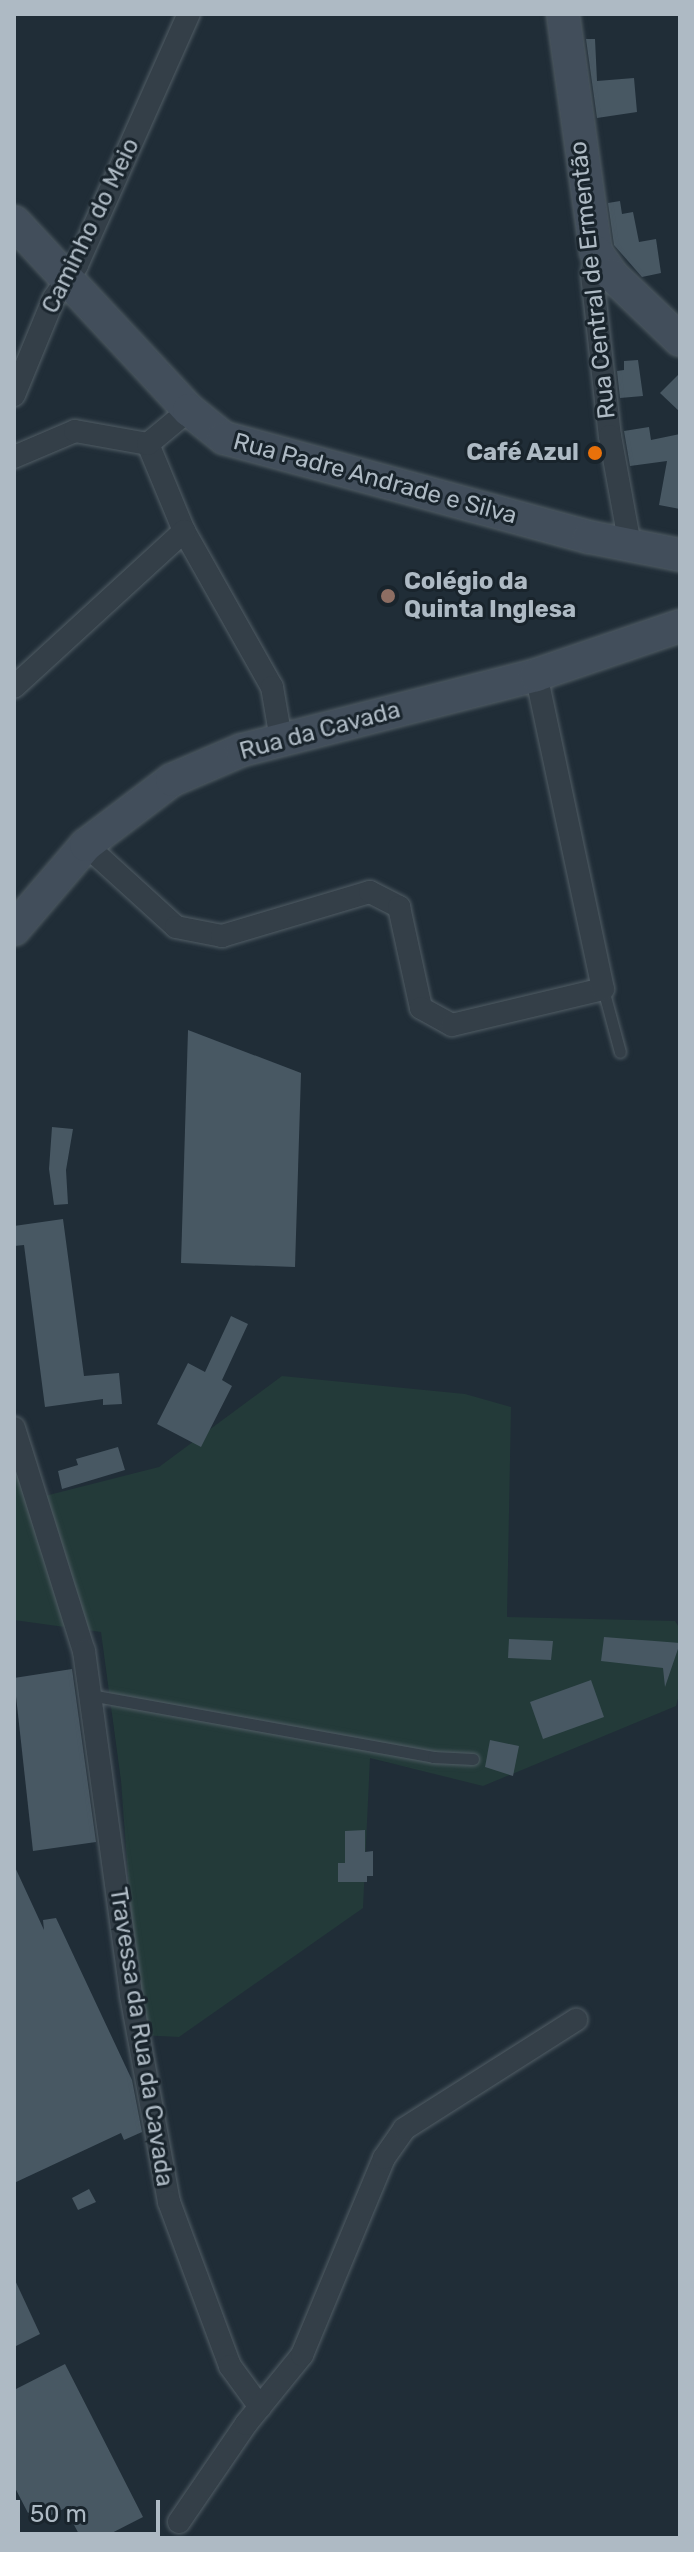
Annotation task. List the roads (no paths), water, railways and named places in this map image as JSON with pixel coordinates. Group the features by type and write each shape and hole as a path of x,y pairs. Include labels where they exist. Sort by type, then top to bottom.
{"street":[{"name":"Caminho do Meio","path":"14,395 64,278 77,265 189,14"},
{"name":"Rua Central de Ermentão","path":"563,14 596,252 592,274 610,436 630,545"},
{"name":"Rua Padre Andrade e Silva","path":"14,222 189,410 224,438 630,545 680,555"},
{"path":"596,252 612,275 680,340"},
{"path":"14,457 75,431 148,444 189,410"},
{"path":"148,444 184,531 272,687 281,739"},
{"path":"14,687 184,531"},
{"name":"Rua da Cavada","path":"14,929 86,845 172,780 281,739 536,675 680,626"},
{"path":"86,845 176,927 222,936 370,892 399,907 421,1008 452,1025 603,989 536,675"},
{"name":"Travessa da Rua da Cavada","path":"14,1428 53,1541 84,1651 131,1995 169,2202 230,2366 260,2407"},
{"path":"179,2522 260,2407 302,2355 384,2158 404,2129 576,2020"}],"lane":[{"path":"603,989 620,1052"},
{"path":"90,1695 433,1757 473,1759"}],"place":[{"name":"Café Azul","path":"595,453"},
{"name":"Colégio da Quinta Inglesa","path":"388,596"}]}
